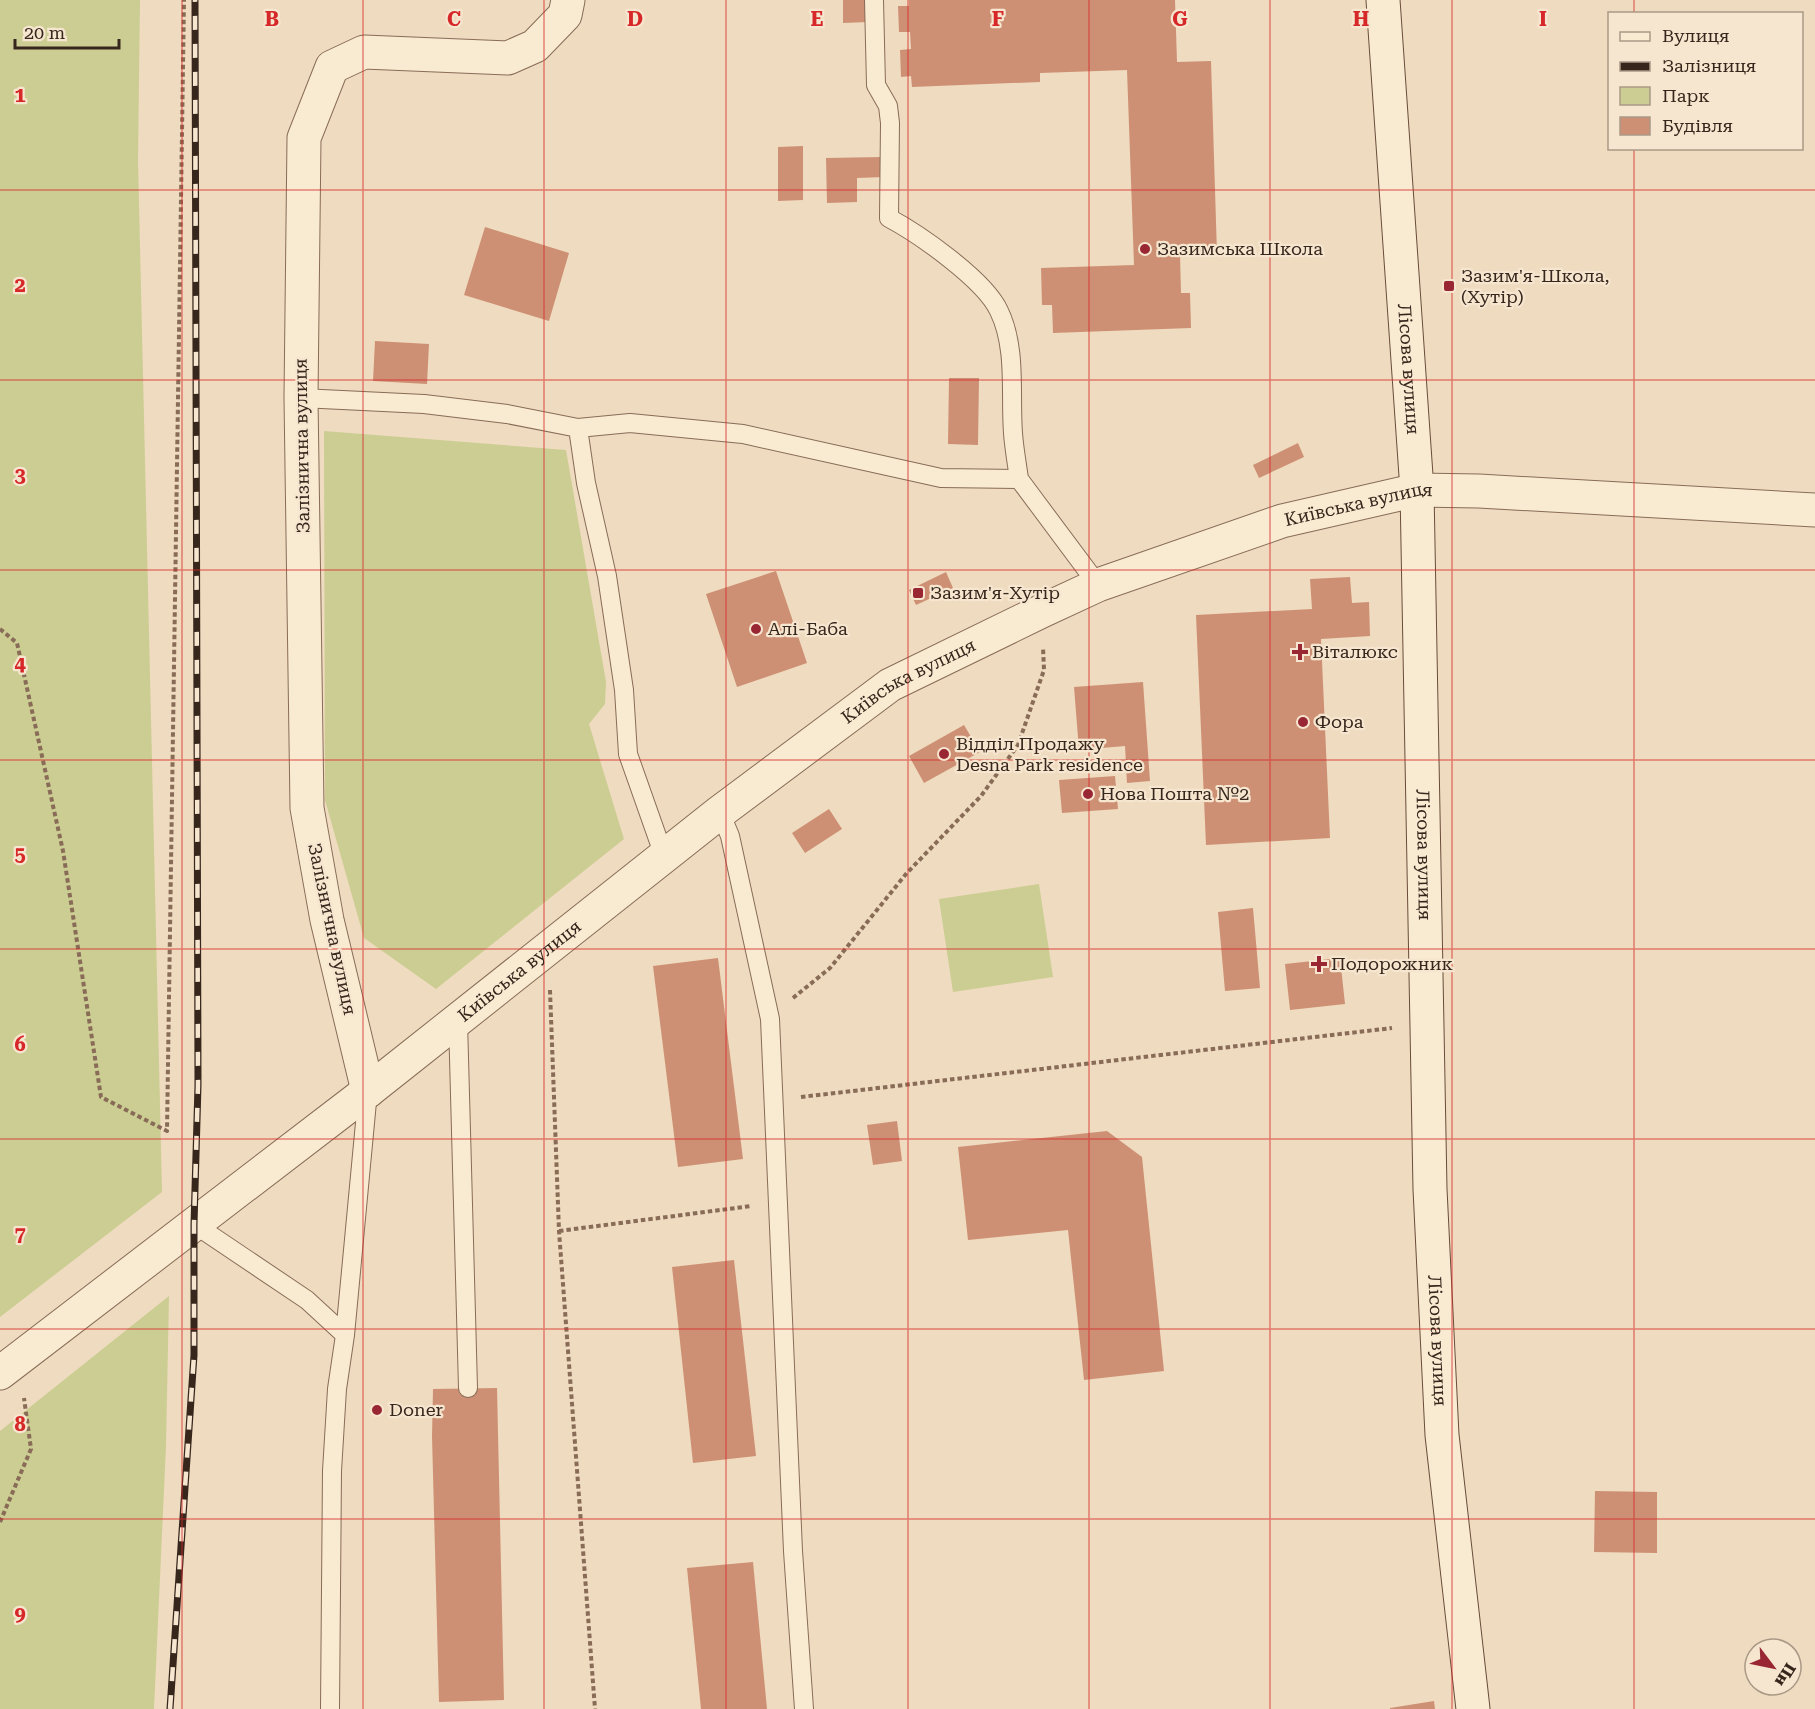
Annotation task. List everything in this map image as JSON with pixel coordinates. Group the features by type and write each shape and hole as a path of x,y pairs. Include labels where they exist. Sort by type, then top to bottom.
{"street":[{"name":"Залізнична вулиця","path":"368,1091 327,920 308,808 301,398 304,138 332,67 364,52 508,58 535,46 565,15 568,0"},
{"name":"Лісова вулиця","path":"1383,0 1417,490 1430,1189 1442,1435 1473,1709"},
{"name":"Київська вулиця","path":"9,1366 458,1021 720,812 890,685 1098,585 1282,521 1417,490 1479,491 1815,510"}],"lane":[{"path":"874,0 876,85 888,106 890,123 889,218 917,233 960,269 977,284 999,311 1010,348 1013,435 1019,478 1098,585"},
{"path":"301,398 424,404 507,414 578,428 630,423 743,434 941,478 1019,478"},
{"path":"578,428 586,483 607,576 624,690 627,754 664,856"},
{"path":"720,812 730,836 770,1019 793,1551 804,1709"},
{"path":"458,1021 468,1388"},
{"path":"330,1709 332,1470 337,1389 345,1335 368,1091"},
{"path":"194,1224 307,1300 345,1335"}],"path":[{"path":"0,629 17,643 63,851 101,1097 167,1131 184,0"},
{"path":"770,1019 830,968 906,874 987,787 1018,745 1044,670 1042,645"},
{"path":"547,948 559,1231 595,1709"},
{"path":"775,1100 1426,1024"},
{"path":"559,1231 778,1202"},
{"path":"0,1522 31,1449 9,1366"}],"green space":[{"path":"0,0 140,0 138,160 162,1192 0,1317"},
{"path":"324,431 566,450 606,682 605,704 589,724 624,839 436,989 364,938 325,800"},
{"path":"1039,884 1053,977 953,992 939,899"},
{"path":"169,1296 166,1446 154,1709 0,1709 0,1431"}],"building":[{"path":"843,0 867,0 868,22 843,23"},
{"path":"909,0 1175,0 1177,62 1211,61 1217,254 1180,255 1181,293 1190,293 1191,328 1053,333 1052,305 1042,305 1041,268 1134,265 1127,70 1040,73 1040,82 912,87 911,76 901,77 900,50 911,49 910,32 899,32 898,6 909,6"},
{"path":"803,146 803,200 778,201 778,147"},
{"path":"883,157 884,177 857,178 857,202 827,203 826,158"},
{"path":"485,227 569,253 549,321 464,295"},
{"path":"375,341 429,344 427,384 373,381"},
{"path":"949,378 979,378 978,445 948,444"},
{"path":"1298,443 1304,457 1259,478 1253,465"},
{"name":"Алі-Баба","path":"776,571 807,663 737,687 706,594"},
{"path":"946,572 953,588 916,605 909,590"},
{"path":"1350,577 1352,603 1369,602 1370,636 1321,639 1330,838 1206,845 1196,615 1312,609 1310,579"},
{"path":"1143,682 1150,781 1127,783 1125,746 1079,750 1074,687"},
{"name":"Відділ Продажу Desna Park residence","path":"964,725 980,752 924,783 909,756"},
{"name":"Нова Пошта №2","path":"1115,776 1118,809 1062,813 1059,780"},
{"path":"829,809 842,829 805,853 792,833"},
{"path":"1253,908 1260,988 1225,991 1218,912"},
{"path":"718,958 743,1159 678,1167 653,966"},
{"path":"1340,958 1345,1004 1290,1010 1285,964"},
{"path":"897,1121 902,1161 873,1165 867,1125"},
{"path":"1107,1131 1142,1157 1164,1371 1084,1380 1068,1230 968,1240 958,1147"},
{"path":"734,1260 756,1456 693,1463 672,1267"},
{"path":"497,1388 504,1700 439,1702 432,1436 433,1389"},
{"path":"1595,1491 1657,1492 1657,1553 1594,1552"},
{"path":"753,1562 767,1709 701,1709 687,1568"},
{"path":"1434,1701 1435,1709 1390,1709 1390,1708"}],"railway":[{"path":"170,1709 194,1355 194,1224 198,1085 195,0"}],"place":[{"name":"Зазимська Школа","path":"1145,249"},
{"name":"Зазим'я-Школа, (Хутір)","path":"1449,286"},
{"name":"Зазим'я-Хутір","path":"918,593"},
{"name":"Алі-Баба","path":"756,629"},
{"name":"Віталюкс","path":"1300,652"},
{"name":"Фора","path":"1303,722"},
{"name":"Відділ Продажу Desna Park residence","path":"944,754"},
{"name":"Нова Пошта №2","path":"1088,794"},
{"name":"Подорожник","path":"1319,964"},
{"name":"Doner","path":"377,1410"}]}
